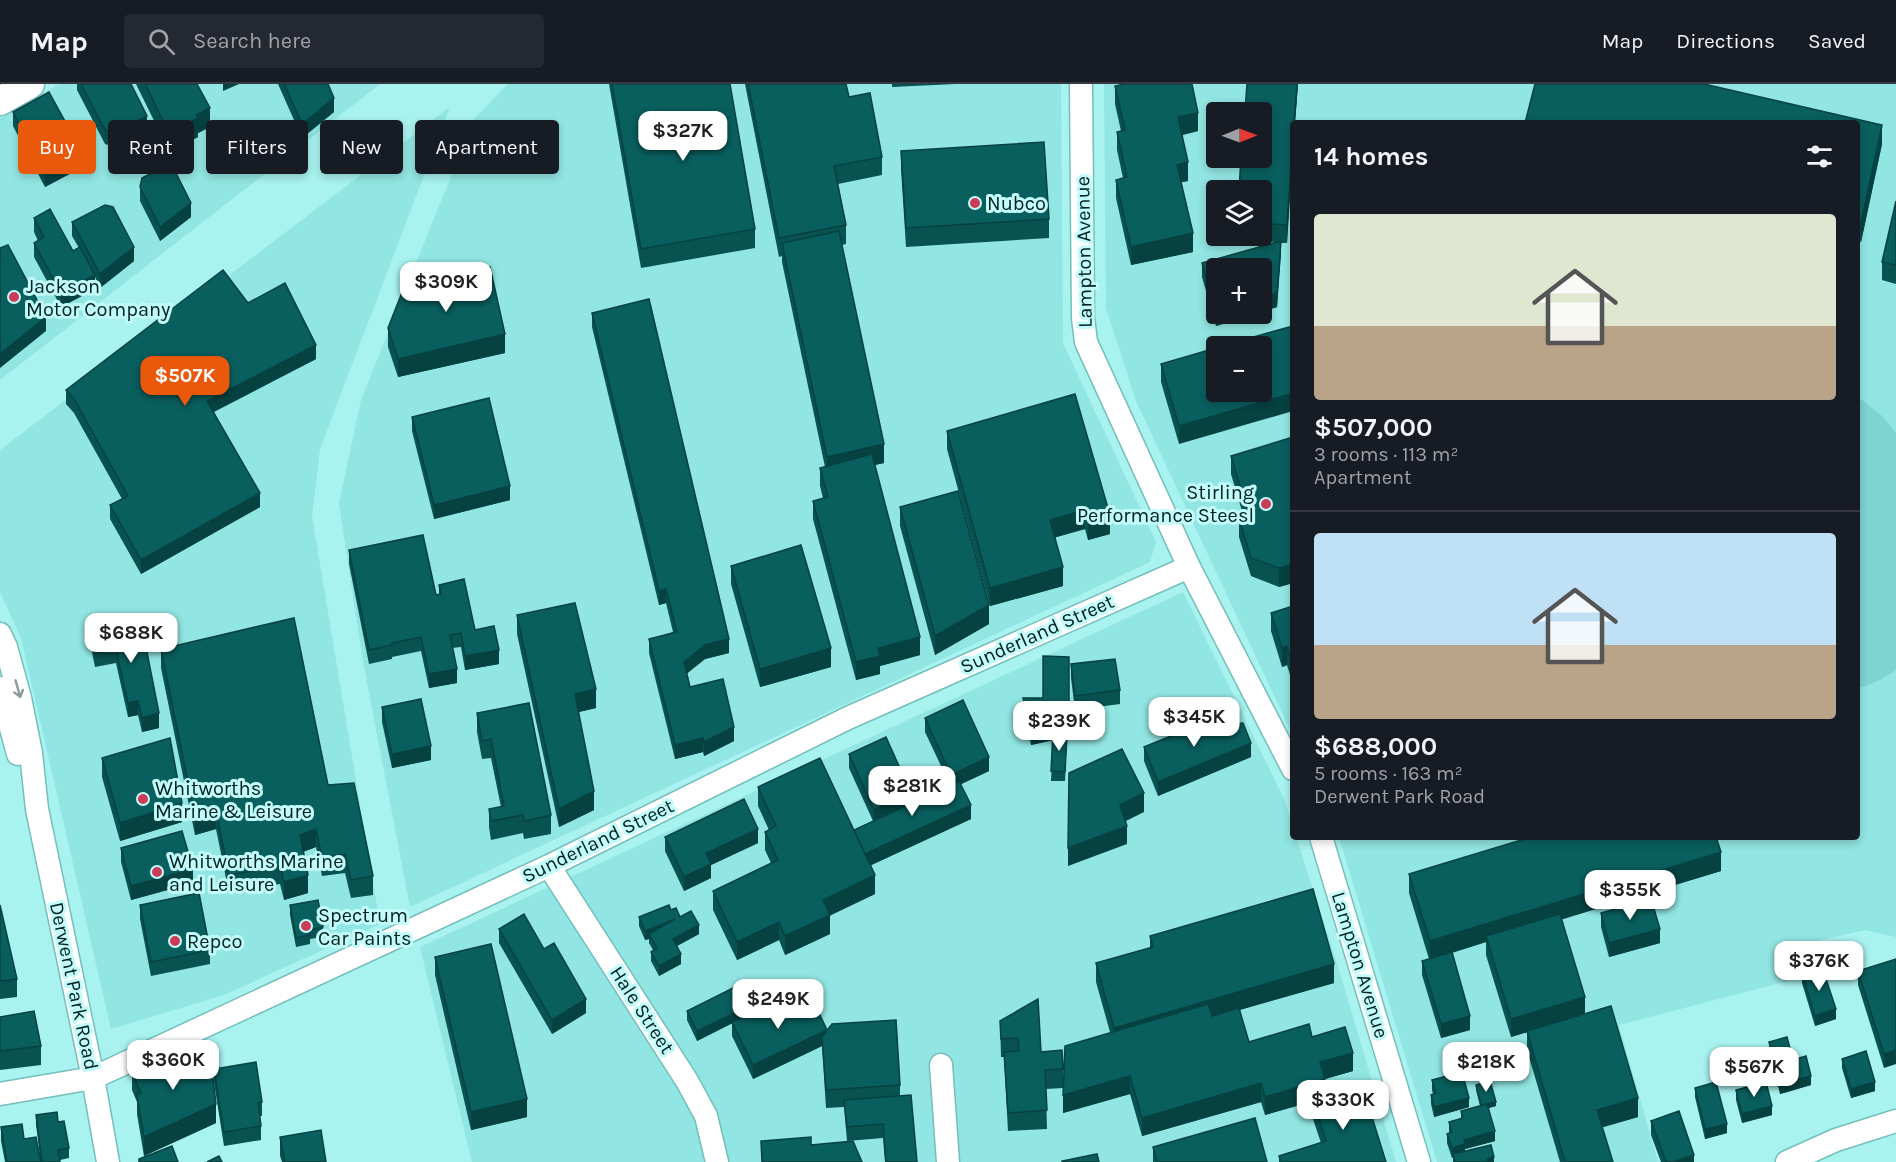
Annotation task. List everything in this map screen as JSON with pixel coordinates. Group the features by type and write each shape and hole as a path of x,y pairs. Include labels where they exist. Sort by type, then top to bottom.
{"main road":[{"path":"0,101 30,84"}],"street":[{"name":"Lampton Avenue","path":"1081,84 1083,318 1086,342 1189,567 1290,763"},
{"name":"Sunderland Street","path":"0,1094 93,1078 549,866 848,718 1189,567"},
{"name":"Derwent Park Road","path":"0,634 6,647 20,698 31,753 37,809 93,1078 108,1162"},
{"name":"Derwent Park Road","path":"0,688 20,762 37,809"},
{"name":"Lampton Avenue","path":"1322,840 1419,1162"},
{"name":"Hale Street","path":"549,866 687,1081 706,1116 717,1162"},
{"path":"941,1065 948,1162"},
{"path":"1786,1162 1836,1140 1896,1121"}],"shaded area":[{"path":"59,84 380,84 334,120 320,120 320,131 308,140 308,120 206,120 206,174 264,174 0,380 0,118"},
{"path":"508,84 1061,84 1063,343 1156,542 1150,562 410,907 362,656 339,503 361,400 452,174 559,174 559,120 474,119"},
{"path":"1104,84 1896,84 1896,937 1865,930 1779,950 1788,981 1619,1025 1658,1162 1437,1162 1340,840 1860,840 1860,120 1290,120 1290,730 1136,401 1106,308"},
{"path":"450,107 445,120 433,120"},
{"path":"415,134 415,174 425,174 320,449 312,516 380,924 224,995 111,1029 21,638 0,592 0,450 362,174 403,174 403,143"},
{"path":"1860,398 1882,416 1896,433 1896,670 1878,681 1860,688"},
{"path":"1183,592 1285,801 1290,818 1290,840 1297,840 1336,960 1396,1162 472,1162 420,947"}],"building":[{"path":"81,84 131,84 147,116 139,120 108,120 108,131 105,130"},
{"path":"145,84 197,84 210,108 196,115 198,118 194,120 163,120"},
{"path":"284,84 328,84 334,98 307,120 300,120"},
{"path":"612,84 730,84 755,229 641,249"},
{"path":"748,84 846,84 849,97 870,93 882,157 834,166 846,225 779,238"},
{"path":"1192,84 1198,113 1178,117 1188,162 1177,165 1193,233 1131,247 1116,180 1127,177 1117,132 1125,130 1115,86"},
{"path":"1247,84 1297,84 1294,120 1290,120 1287,225 1272,224 1272,180 1240,180 1240,168 1272,168 1272,102 1246,102"},
{"path":"1535,84 1704,84 1882,125 1861,223 1860,120 1526,120"},
{"path":"49,92 64,120 18,122 13,112"},
{"name":"Nubco","path":"1044,142 1049,219 906,228 901,151"},
{"path":"150,174 176,174 191,203 160,227 140,187 142,178"},
{"path":"1896,201 1896,265 1882,262"},
{"path":"105,205 113,207 134,247 100,274 72,222"},
{"path":"50,209 73,251 80,247 95,275 61,293 34,243 44,237 34,218"},
{"path":"839,231 884,444 827,457 782,243"},
{"path":"1281,241 1277,293 1272,295 1272,258 1220,258 1263,246 1272,246 1272,244"},
{"name":"Jackson Motor Company","path":"8,245 46,317 0,354 0,248"},
{"path":"1206,262 1206,277 1202,263"},
{"path":"490,267 505,334 398,359 388,328 405,285"},
{"path":"223,270 248,303 285,283 316,345 207,401 260,493 141,560 110,505 128,496 74,399 66,390"},
{"path":"649,299 729,639 705,645 684,662 690,687 723,679 734,727 704,742 703,738 675,745 649,639 677,632 666,589 659,591 592,313"},
{"path":"1290,327 1290,394 1272,399 1272,336 1257,336"},
{"path":"1206,351 1206,402 1262,402 1179,426 1161,364"},
{"path":"1075,394 1110,515 1088,522 1085,510 1050,520 1063,567 990,588 947,431"},
{"path":"489,398 510,486 434,505 412,417"},
{"name":"Stirling Performance Steesl","path":"1290,438 1290,565 1279,568 1251,558 1239,519 1249,516 1231,456"},
{"path":"872,454 920,637 878,648 880,656 856,662 813,501 828,497 820,468"},
{"path":"958,491 989,605 935,636 900,507"},
{"path":"423,535 436,595 441,594 439,585 464,579 475,630 494,626 499,650 465,656 461,633 450,635 457,669 429,674 421,637 369,650 349,550"},
{"path":"801,545 831,648 760,669 731,566"},
{"path":"575,603 596,689 575,694 594,791 559,809 517,615"},
{"path":"1290,607 1290,656 1287,646 1282,648 1271,613"},
{"path":"294,618 328,785 354,783 373,876 351,880 345,854 322,858 316,829 300,835 308,875 284,882 280,866 229,875 216,811 195,817 161,649"},
{"path":"141,622 159,713 142,718 138,701 128,703 116,649 95,653 91,633"},
{"path":"1043,656 1069,657 1069,723 1031,731 1023,698 1043,698"},
{"path":"1115,659 1120,690 1075,696 1071,664"},
{"path":"421,699 431,746 392,754 382,707"},
{"path":"963,700 989,757 951,775 925,718"},
{"path":"529,703 551,815 524,821 523,815 491,821 489,809 504,806 491,739 482,741 477,713"},
{"path":"1243,723 1251,743 1158,782 1144,747 1191,728"},
{"path":"1053,733 1067,733 1065,772 1051,771"},
{"path":"886,737 911,793 874,810 849,754"},
{"name":"Whitworths Marine & Leisure","path":"170,738 182,803 120,823 102,758"},
{"path":"1122,749 1144,793 1120,805 1127,826 1068,848 1069,773"},
{"path":"820,758 875,875 823,900 830,915 785,936 779,922 737,942 713,891 778,860 765,832 776,826 758,787"},
{"path":"959,781 971,805 865,854 854,830"},
{"path":"744,799 758,829 706,853 711,864 684,877 665,837"},
{"name":"Whitworths Marine and Leisure","path":"182,831 193,869 131,886 121,848"},
{"path":"1521,840 1717,840 1721,852 1430,941 1409,874"},
{"path":"1313,889 1334,964 1114,1028 1096,963 1153,947 1150,936"},
{"name":"Repco","path":"199,893 210,950 151,962 140,905"},
{"path":"1651,899 1660,929 1609,943 1601,913"},
{"name":"Spectrum Car Paints","path":"318,900 323,927 309,930 310,935 296,938 290,905"},
{"path":"0,905 17,979 0,981"},
{"path":"669,905 671,910 676,908 680,917 691,911 699,925 673,939 681,954 659,966 651,952 657,948 649,934 675,919 645,931 639,917"},
{"path":"524,914 544,949 554,943 586,999 552,1020 499,929"},
{"path":"1560,914 1585,997 1511,1019 1486,936"},
{"path":"491,944 527,1099 471,1112 435,957"},
{"path":"1452,952 1470,1016 1441,1024 1422,961"},
{"path":"1896,959 1896,1050 1884,1054 1858,971"},
{"path":"1822,967 1836,1009 1815,1016 1802,974"},
{"path":"737,986 747,1007 697,1031 687,1011"},
{"path":"812,998 827,1030 753,1065 732,1022 770,1004 775,1015"},
{"path":"1038,999 1041,1052 1062,1050 1063,1069 1045,1070 1047,1110 1008,1113 1004,1052 1019,1051 1018,1038 1001,1039 1000,1021"},
{"path":"1208,1004 1212,1016 1239,1008 1249,1042 1309,1024 1312,1037 1345,1027 1353,1053 1320,1062 1325,1079 1265,1097 1261,1083 1142,1118 1130,1076 1063,1095 1065,1046"},
{"path":"1611,1006 1638,1098 1597,1110 1613,1162 1565,1162 1527,1031"},
{"path":"34,1011 41,1046 0,1051 0,1017"},
{"path":"896,1020 900,1085 826,1090 822,1037 832,1024"},
{"path":"1787,1037 1793,1060 1806,1056 1811,1076 1780,1084 1769,1042"},
{"path":"182,1049 191,1070 211,1062 216,1104 144,1137 137,1095 141,1093 132,1072"},
{"path":"1866,1051 1875,1082 1851,1089 1842,1059"},
{"path":"256,1062 262,1102 258,1103 261,1126 224,1132 214,1069"},
{"path":"1462,1072 1469,1098 1434,1107 1431,1095 1436,1093 1432,1080"},
{"path":"1490,1081 1496,1102 1481,1105 1476,1085"},
{"path":"1716,1082 1727,1124 1705,1129 1695,1088"},
{"path":"1766,1082 1772,1106 1742,1114 1736,1090"},
{"path":"1362,1085 1386,1162 1281,1162 1279,1156 1326,1141 1313,1100"},
{"path":"911,1095 917,1162 886,1162 883,1124 847,1127 844,1100"},
{"path":"1487,1104 1495,1131 1464,1140 1465,1144 1452,1148 1447,1134 1452,1132 1449,1122 1463,1118 1461,1111"},
{"path":"1679,1111 1694,1155 1666,1162 1651,1121"},
{"path":"57,1112 58,1122 64,1121 69,1148 58,1150 60,1162 42,1162 36,1115"},
{"path":"1255,1118 1267,1162 1157,1162 1153,1147"},
{"path":"22,1124 24,1139 36,1137 41,1162 7,1162 1,1127"},
{"path":"321,1130 326,1162 285,1162 280,1137"},
{"path":"811,1137 811,1145 853,1141 862,1162 762,1162 761,1141"},
{"path":"1491,1145 1494,1157 1487,1159 1488,1162 1455,1162 1453,1154"},
{"path":"172,1146 178,1162 139,1162 139,1159"},
{"path":"1097,1154 1099,1162 1062,1162 1062,1161"},
{"path":"219,1156 222,1162 207,1162"}],"place":[{"name":"Nubco","path":"975,203"},
{"name":"Jackson Motor Company","path":"14,297"},
{"name":"Stirling Performance Steesl","path":"1266,504"},
{"name":"Whitworths Marine & Leisure","path":"143,799"},
{"name":"Whitworths Marine and Leisure","path":"157,872"},
{"name":"Spectrum Car Paints","path":"306,926"},
{"name":"Repco","path":"175,941"}]}
